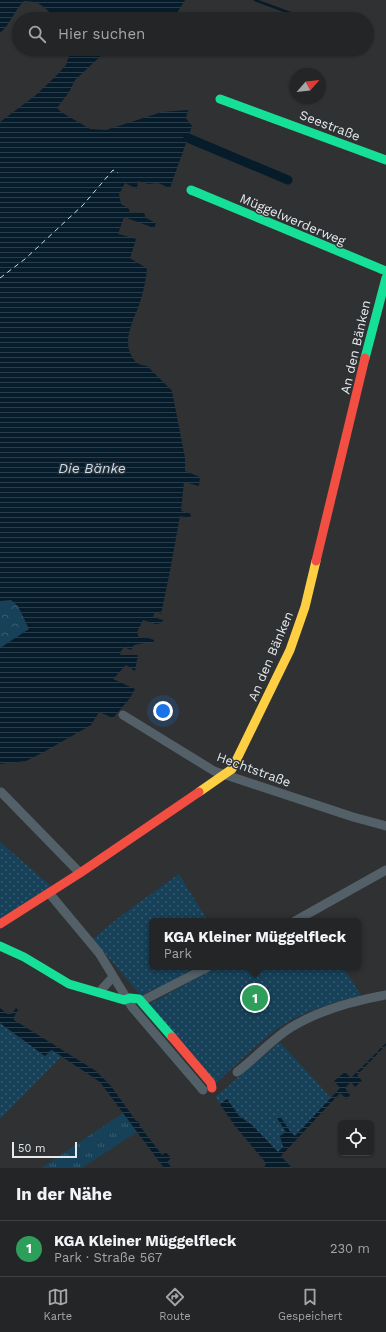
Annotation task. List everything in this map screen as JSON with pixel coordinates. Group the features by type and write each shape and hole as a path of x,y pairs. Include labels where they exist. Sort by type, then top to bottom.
{"street":[{"name":"Seestraße","path":"220,99 386,160"},
{"name":"Müggelwerderweg","path":"191,190 386,271"},
{"name":"An den Bänken","path":"0,924 80,873 232,769 290,650 305,607 323,538 382,289 386,278"},
{"name":"Hechtstraße","path":"124,715 214,771 353,817 386,826"},
{"path":"1,792 80,873"},
{"path":"300,918 386,870"},
{"path":"0,946 24,957 69,984 124,1000 126,999 136,998 142,1001 211,1083 208,1089 141,1018 126,999 99,953 49,893"},
{"path":"142,1001 202,970"},
{"path":"101,993 102,989 113,977"},
{"path":"238,1072 290,1028 340,1006 363,999 386,995"}],"green space":[{"path":"11,600 18,606 29,629 0,648 0,601"},
{"path":"0,842 51,886 0,919"},
{"path":"179,874 206,918 149,918 149,970 191,970 158,989 155,988 141,996 93,939 123,914"},
{"path":"212,970 345,970 361,995 315,1009 282,1025 258,1044 215,1084 148,1005"},
{"path":"0,1023 45,1056 51,1050 62,1056 0,1119"},
{"path":"280,1042 331,1098 294,1136 278,1120 286,1132 280,1136 283,1147 278,1152 252,1125 239,1116 227,1099 220,1104 215,1097"},
{"path":"123,1113 137,1132 82,1168 41,1168"}],"water":[{"path":"0,0 185,0 177,12 49,12 39,4 24,1 15,12 12,12 12,17 0,33"},
{"name":"Die Bänke","path":"69,56 101,56 75,80 69,92 57,108 61,112 90,129 106,130 162,112 188,110 186,118 192,126 170,188 158,183 148,184 138,181 137,189 125,183 119,194 121,204 129,209 130,213 144,213 146,218 156,223 154,228 124,217 118,234 136,239 130,258 147,269 145,284 139,306 129,334 128,341 131,355 136,362 147,366 172,391 185,458 185,471 200,477 199,486 184,482 181,511 191,514 190,518 180,516 161,614 155,612 153,617 163,620 162,623 156,624 143,620 137,632 139,638 154,640 154,643 134,645 131,650 124,647 121,651 120,655 138,655 135,671 126,665 113,679 135,689 130,698 113,718 99,712 91,725 42,753 26,761 0,764 0,648 29,629 18,606 11,600 0,601 0,122 36,95 66,65"},
{"path":"0,1008 7,1014 12,1014 16,1008 18,1010 14,1020 96,1071 111,1086 136,1121 140,1123 139,1125 162,1155 166,1152 171,1158 167,1162 172,1168 164,1168 100,1082 52,1050 45,1056 0,1023"},
{"path":"386,1043 386,1045 357,1075 362,1081 355,1087 351,1082 345,1088 350,1095 347,1099 340,1093 281,1156 292,1168 264,1168 266,1163 235,1126 220,1104 227,1099 239,1116 252,1125 278,1152 283,1147 280,1136 286,1132 277,1118 281,1118 295,1136 340,1088 334,1081 345,1072 351,1078"}],"waterway":[{"path":"255,0 287,12"},
{"path":"188,138 288,180"}],"ferry route":[{"path":"0,278 25,259 83,205 113,170 118,173"}],"traffic: fast":[{"path":"220,99 386,160"},
{"path":"191,190 386,271"},
{"path":"365,358 386,278"},
{"path":"0,946 24,957 69,984 124,1000 130,998 139,999 172,1037"}],"traffic: slow":[{"path":"199,792 232,769 290,650 305,607 316,561"}],"traffic: jam":[{"path":"316,561 365,358"},
{"path":"0,924 80,873 199,792"},
{"path":"172,1037 211,1083 212,1088"}],"place":[{"name":"KGA Kleiner Müggelfleck","path":"255,998"}]}
